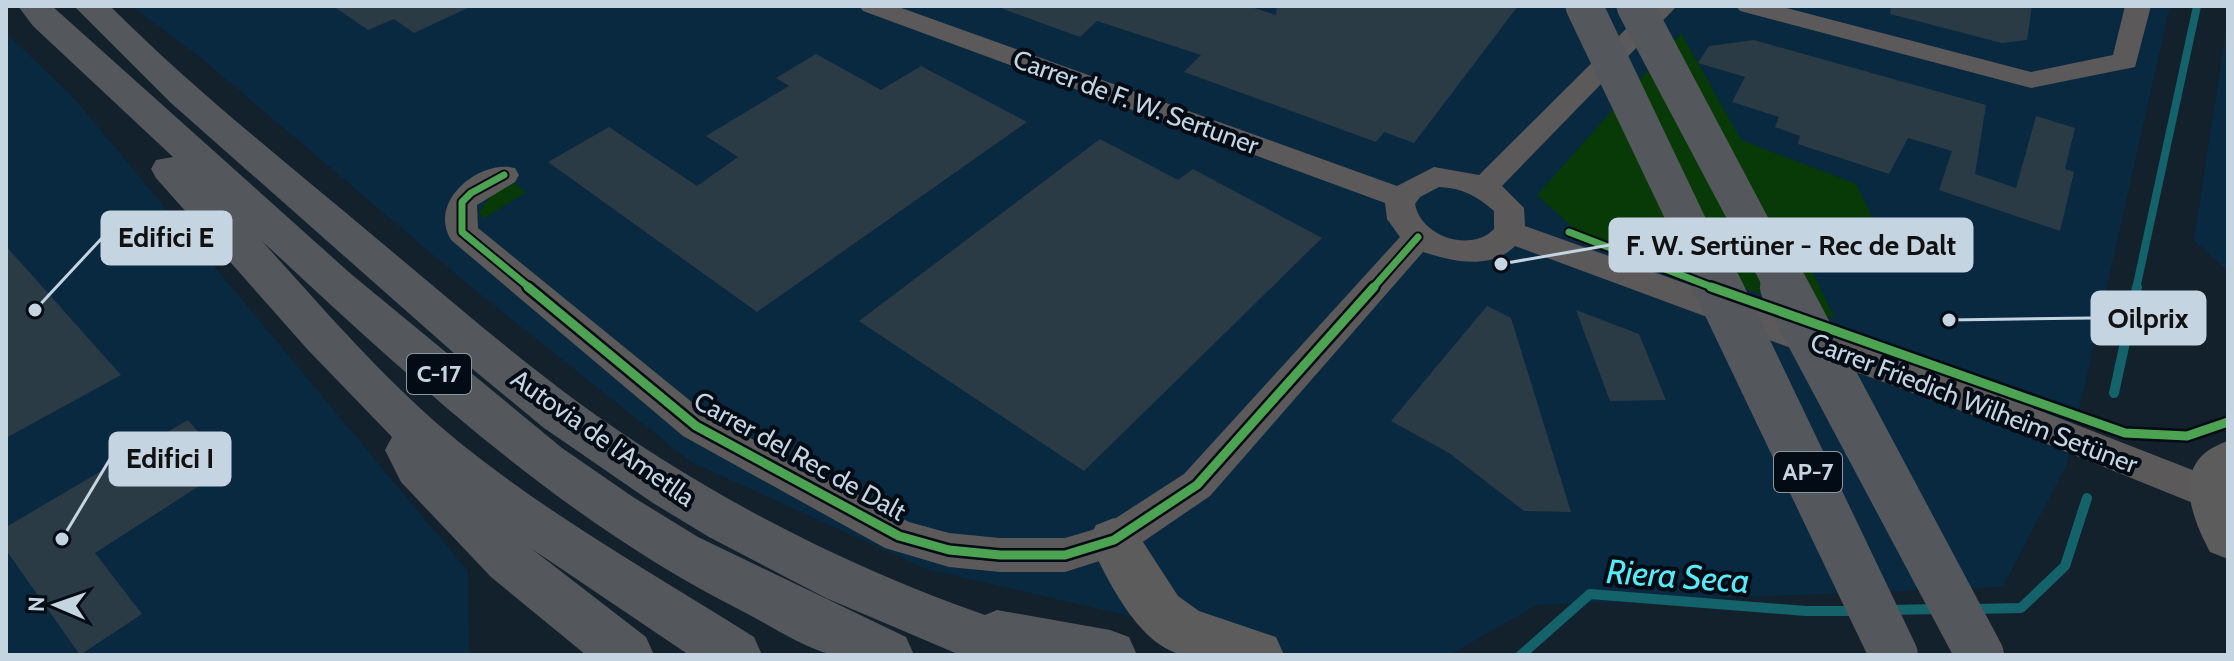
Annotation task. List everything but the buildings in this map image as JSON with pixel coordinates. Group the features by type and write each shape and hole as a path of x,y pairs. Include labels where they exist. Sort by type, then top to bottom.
{"highway":[{"name":"Autovia de l'Ametlla","path":"91,6 232,139 560,414 652,478 747,534 939,624 1028,655"},
{"name":"AP-7","path":"1584,6 1894,655"},
{"name":"AP-7","path":"1635,6 1980,655"},
{"name":"Autovia de l'Ametlla","path":"40,12 377,322 527,448 614,512 673,548 721,575 887,655"},
{"path":"40,12 65,57 241,244 324,338 430,445 520,514 735,655"},
{"path":"378,392 418,468 509,561 627,655"},
{"path":"939,624 1110,655"}],"street":[{"name":"Carrer de F. W. Sertuner","path":"872,6 1401,198"},
{"path":"1485,186 1664,6"},
{"path":"1749,6 2031,80 2125,61 2138,6"},
{"name":"Carrer del Rec de Dalt","path":"504,175 471,193 462,202 462,232 696,426 899,536 937,546 1000,555 1065,555 1114,540 1197,485 1418,237"},
{"path":"1434,177 1460,178 1485,186 1509,208 1510,232 1495,245 1471,251 1442,248 1418,237 1405,224 1399,211 1401,198 1413,184 1434,177"},
{"name":"Carrer Friedich Wilheim Setüner","path":"1510,232 2029,421 2223,497"},
{"path":"1114,540 1159,613 1182,630 1257,655"}],"shaded area":[{"path":"132,6 2170,6 2067,464 2003,587 1537,605 1450,655 1298,655 926,569 691,462 466,283 201,58"},
{"path":"2228,18 2228,272 2194,240"},
{"path":"6,33 74,98 468,571 469,655 6,655"}],"green space":[{"path":"1681,33 1741,140 1856,184 1896,266 1794,233 1835,319 1577,231 1537,195"},
{"path":"513,182 526,192 483,219 479,212 492,194"}],"waterway":[{"path":"2136,289 2197,6"},
{"path":"2114,393 2137,287"},
{"path":"1973,609 2021,608 2065,566 2087,498"},
{"name":"Riera Seca","path":"1521,655 1590,594 1806,611 1859,611"},
{"path":"1889,610 1939,609"}],"cycle path":[{"path":"504,175 471,193 462,202 462,232 696,426 899,536 949,550 1000,555 1065,555 1114,540 1197,485 1418,237"},
{"path":"1569,232 1672,273 2125,433 2187,436 2228,422"}],"place":[{"name":"F. W. Sertüner - Rec de Dalt","path":"1501,264"},
{"name":"Edifici E","path":"35,310"},
{"name":"Oilprix","path":"1949,320"},
{"name":"Edifici I","path":"62,539"}]}
